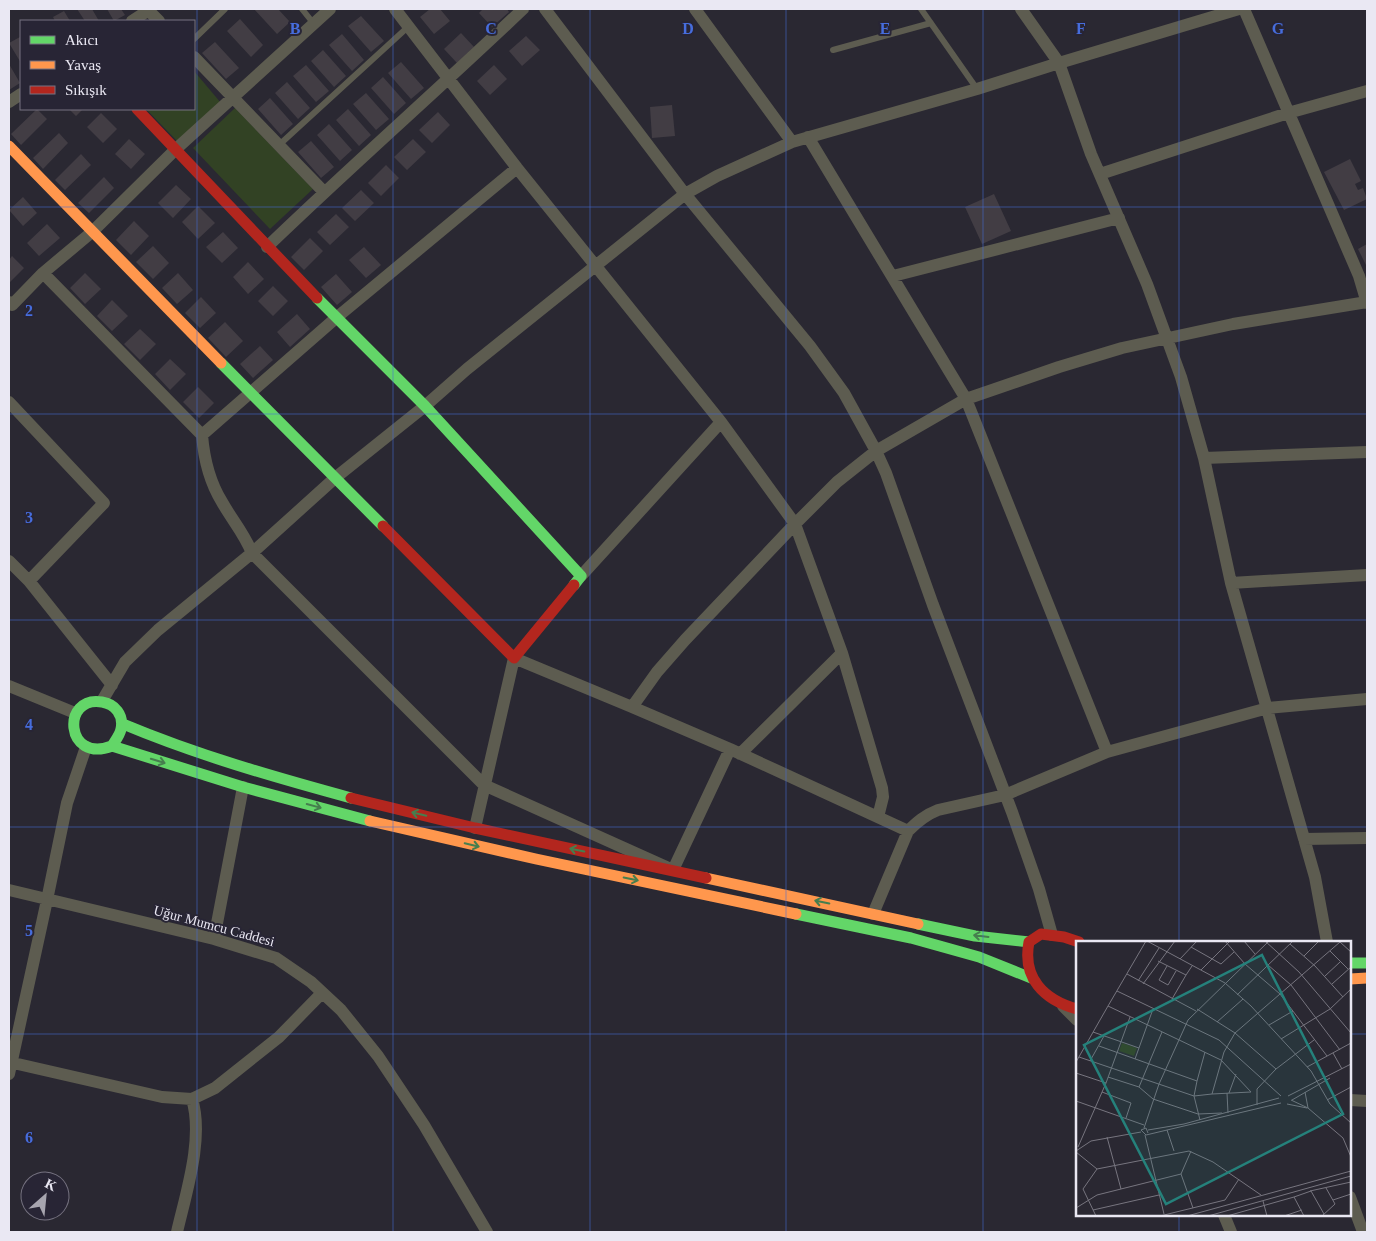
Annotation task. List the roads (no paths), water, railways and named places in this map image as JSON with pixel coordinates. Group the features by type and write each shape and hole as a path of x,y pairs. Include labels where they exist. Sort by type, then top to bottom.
{"street":[{"path":"133,20 149,9 158,20"},
{"path":"10,305 43,273 92,232 176,149 330,9"},
{"path":"395,9 517,168 722,422 795,524 842,653 882,788 883,797 878,817"},
{"path":"267,246 523,9"},
{"path":"545,9 685,194 810,346 844,393 876,451 886,473 933,605 1005,795 1039,889 1052,936"},
{"path":"694,9 792,142"},
{"path":"1021,9 1058,63 1091,154 1168,337 1204,458 1232,583 1315,877 1327,941"},
{"path":"102,701 125,662 158,630 252,553 335,478 425,406 467,368 685,194 717,176 792,142 977,89 1239,9"},
{"path":"632,708 657,672 684,640 837,482 876,451 966,399 1092,356 1168,337 1233,324 1367,302 1359,276 1244,9"},
{"path":"195,58 324,192"},
{"path":"1100,174 1288,113 1367,91"},
{"path":"9,102 20,95"},
{"path":"138,110 336,318 425,406 581,576"},
{"path":"808,137 966,399 1107,752"},
{"path":"9,146 514,658 735,752 908,831"},
{"path":"202,435 336,318 517,168"},
{"path":"893,276 1119,218"},
{"path":"43,273 202,435 206,463 215,491 246,537 252,553 484,784 673,870"},
{"path":"9,402 104,503 29,581"},
{"path":"475,828 514,658 581,576 722,422"},
{"path":"1204,458 1367,452"},
{"path":"9,561 29,581 112,684"},
{"path":"1232,583 1367,575"},
{"path":"673,870 735,752 842,653"},
{"path":"9,686 75,713"},
{"path":"873,914 908,831 917,821 938,810 1005,795 1107,752 1268,708 1367,699"},
{"path":"96,700 102,701 109,702 119,711 123,724 120,736 112,746 99,750 86,747 76,739 72,726 75,713 84,704 96,700"},
{"path":"123,724 156,738 249,770 363,801 475,828 975,936 1029,942 1041,934 1064,937 1076,941"},
{"path":"112,746 243,787 390,826 536,859 911,938 979,957 1031,978"},
{"path":"86,747 67,803 10,1066 162,1097 192,1099 215,1088 279,1037 322,993"},
{"path":"214,939 243,787"},
{"path":"1304,839 1367,838"},
{"name":"Uğur Mumcu Caddesi","path":"9,890 214,939 276,958 311,982 341,1010 378,1056 424,1125 487,1232"},
{"path":"1029,942 1026,959 1031,978 1040,989 1063,1006 1076,1019"},
{"path":"1351,963 1367,963"},
{"path":"1351,979 1367,978"},
{"path":"1063,1006 1076,1009"},
{"path":"177,1232 197,1136 196,1117 192,1099"},
{"path":"1351,1100 1367,1101"},
{"path":"1351,1200 1363,1232"},
{"path":"1224,1216 1231,1232"}],"lane":[{"path":"195,38 225,9"},
{"path":"302,9 314,24"},
{"path":"921,9 977,89"},
{"path":"833,50 930,23"},
{"path":"279,146 409,26"}]}
